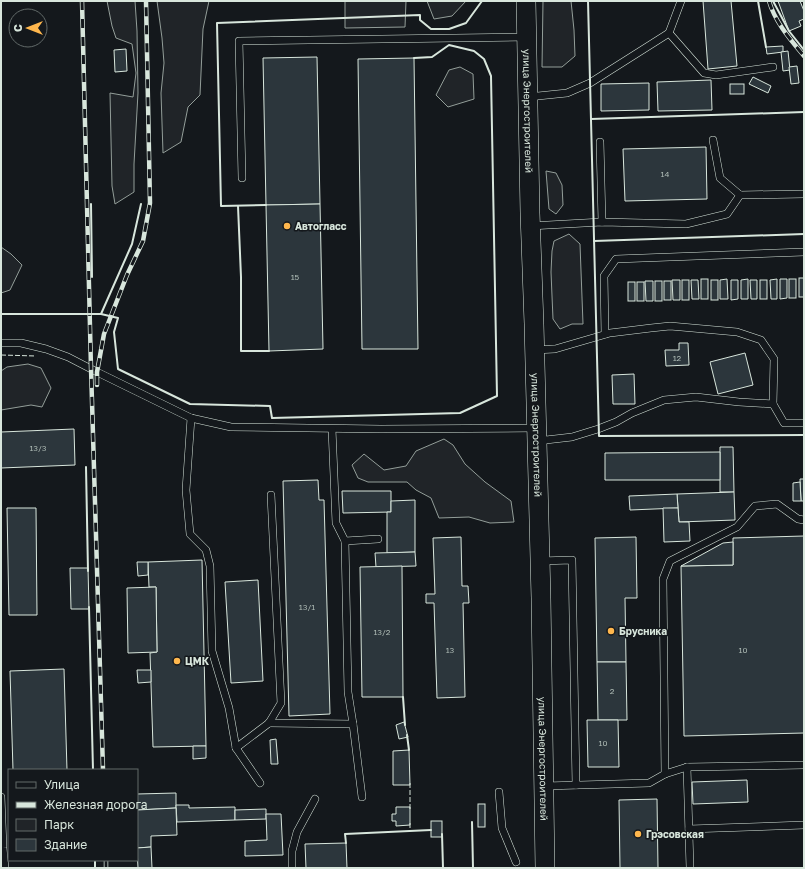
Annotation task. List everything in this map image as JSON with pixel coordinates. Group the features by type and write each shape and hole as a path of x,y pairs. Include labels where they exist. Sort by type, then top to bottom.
{"main road":[{"name":"улица Энергостроителей","path":"526,1 530,226 540,561 545,868"}],"lane":[{"path":"527,97 567,93 590,83 669,33 681,1"},
{"path":"669,33 704,73 716,75 773,67"},
{"path":"242,178 240,41 526,37"},
{"path":"713,140 720,178 740,195 803,194"},
{"path":"600,142 602,222"},
{"path":"530,226 602,222 686,224 727,214 740,195"},
{"path":"605,334 604,276 616,259 804,252"},
{"path":"534,350 555,348 605,334 670,326 737,332 761,340 774,359 773,404 784,423 804,423"},
{"path":"1,342 21,343 46,349 68,357 191,418 231,427 381,429 537,434 572,437 616,422 632,413 664,400 696,397 773,404"},
{"path":"191,418 186,490 190,534 206,550 210,566 212,651 229,708 236,748 260,783"},
{"path":"332,429 336,523 345,541 348,692 362,796"},
{"path":"236,748 269,723 281,703 271,495"},
{"path":"665,774 663,578 670,561 737,527 755,506 777,504 798,520 804,520"},
{"path":"345,541 378,539"},
{"path":"540,561 572,560 576,785"},
{"path":"269,723 353,724"},
{"path":"543,786 649,783 665,774 687,767 804,765"},
{"path":"687,767 690,868"},
{"path":"499,792 502,828 516,862"},
{"path":"1,797 2,848 5,868"},
{"path":"292,868 292,851 297,832 315,799"},
{"path":"689,829 804,825"}],"green space":[{"path":"107,1 135,1 137,31 138,93 134,192 115,204 112,186 110,93 133,97 136,73 132,44 116,38"},
{"path":"157,1 209,1 203,29 200,95 188,107 181,142 163,153 161,93 164,63"},
{"path":"345,1 406,1 405,27 345,28"},
{"path":"427,1 466,1 452,16 434,19"},
{"path":"543,1 571,1 575,56 562,67 542,67"},
{"path":"460,67 473,74 474,99 448,107 436,95 449,70"},
{"path":"546,171 556,173 562,185 563,205 556,214 549,209"},
{"path":"569,234 580,244 583,324 572,324 560,329 553,319 551,272 552,251 554,241"},
{"path":"1,247 22,265 10,290 1,293"},
{"path":"28,364 41,368 51,388 42,407 31,405 1,410 1,371 7,367"},
{"path":"444,439 453,445 465,464 485,482 511,501 514,522 490,523 469,517 439,518 431,498 416,490 407,482 368,482 358,478 352,465 364,454 384,470 406,466 416,451"}],"building":[{"path":"703,1 731,1 737,66 708,69"},
{"path":"778,1 800,1 804,11 804,19 799,21 801,26 789,31"},
{"path":"783,46 783,52 767,54 766,47"},
{"path":"126,49 127,71 115,72 114,50"},
{"path":"788,51 790,70 783,71 781,52"},
{"path":"317,57 320,204 266,205 263,58"},
{"path":"414,58 418,349 362,349 358,59"},
{"path":"797,66 799,83 791,84 789,67"},
{"path":"753,77 771,86 768,93 749,84"},
{"path":"711,80 712,110 658,111 657,82"},
{"path":"649,83 649,110 601,111 601,84"},
{"path":"730,84 744,84 744,94 730,94"},
{"path":"706,147 707,199 625,201 623,149"},
{"path":"320,204 323,349 269,351 266,205"},
{"path":"799,278 804,278 804,297 799,297"},
{"path":"701,279 708,279 708,299 701,299"},
{"path":"727,279 728,299 720,299 720,280"},
{"path":"748,279 748,299 741,299 741,280"},
{"path":"777,279 777,299 771,299 770,280"},
{"path":"780,279 787,279 787,298 780,299"},
{"path":"789,279 796,279 796,298 789,298"},
{"path":"672,280 680,280 680,300 673,300"},
{"path":"682,280 689,280 689,300 682,300"},
{"path":"691,280 698,280 699,299 692,299"},
{"path":"711,280 718,280 718,300 711,300"},
{"path":"731,280 738,280 738,299 731,300"},
{"path":"750,280 757,280 757,299 751,299"},
{"path":"760,280 767,280 767,299 760,299"},
{"path":"645,281 653,281 653,301 646,301"},
{"path":"655,281 662,281 662,301 655,301"},
{"path":"664,281 671,281 671,300 664,300"},
{"path":"628,282 635,282 635,301 628,301"},
{"path":"637,282 644,282 644,301 637,301"},
{"path":"679,343 688,343 689,365 666,366 665,350 679,350"},
{"path":"745,353 753,385 718,394 710,362"},
{"path":"634,374 635,404 613,404 612,375"},
{"path":"74,429 75,465 1,468 1,432"},
{"path":"720,447 733,447 734,492 720,492"},
{"path":"720,452 720,480 605,480 605,453"},
{"path":"800,479 804,479 804,501 801,501"},
{"path":"318,480 319,500 324,500 330,714 289,716 283,481"},
{"path":"800,482 801,501 793,501 793,483"},
{"path":"342,491 391,491 391,512 343,513"},
{"path":"734,492 735,520 679,522 677,494"},
{"path":"677,494 678,508 630,510 629,496"},
{"path":"415,500 415,552 387,553 387,512 391,512 391,501"},
{"path":"7,508 36,508 37,615 9,615"},
{"path":"663,508 678,508 679,522 689,522 690,541 664,542"},
{"path":"804,536 804,733 684,736 681,566 733,565 733,538"},
{"path":"461,537 462,586 468,586 469,603 463,603 465,697 437,698 434,603 426,603 426,594 435,594 433,538"},
{"path":"636,537 637,598 625,598 626,662 597,662 595,538"},
{"path":"733,542 733,565 681,566 723,543"},
{"path":"415,552 416,566 376,567 375,553"},
{"name":"ЦМК","path":"202,560 206,746 153,747 150,653 157,652 156,587 149,587 148,562"},
{"path":"137,562 148,562 148,575 138,576"},
{"path":"402,566 403,697 362,697 360,567"},
{"path":"70,568 88,568 89,609 71,609"},
{"path":"258,580 263,681 231,683 225,582"},
{"path":"156,587 157,652 128,653 127,588"},
{"path":"597,662 626,662 627,720 598,720"},
{"path":"64,669 67,769 13,769 10,671"},
{"path":"137,670 151,670 151,682 138,683"},
{"path":"587,720 618,720 619,767 588,767"},
{"path":"404,722 408,737 399,739 396,725"},
{"path":"276,739 278,764 271,764 270,740"},
{"path":"193,746 206,746 206,758 193,759"},
{"path":"409,750 410,785 393,785 393,751"},
{"path":"747,780 748,802 693,804 692,782"},
{"path":"176,793 176,808 138,810 138,794"},
{"name":"Грэсовская","path":"657,799 658,868 620,868 619,800"},
{"path":"478,804 485,804 485,827 478,827"},
{"path":"176,805 189,805 189,808 235,807 235,820 177,822"},
{"path":"396,807 410,807 410,825 396,826 396,821 392,821 392,814 396,814"},
{"path":"176,808 177,835 151,836 151,847 138,848 138,810"},
{"path":"266,809 266,819 235,820 235,810"},
{"path":"266,814 281,814 283,855 245,856 245,841 267,840"},
{"path":"431,821 442,821 442,837 431,837"},
{"path":"346,843 347,868 306,868 305,844"},
{"path":"151,847 152,868 138,868 138,848"}],"railway":[{"path":"82,1 103,769"},
{"path":"97,385 97,372 104,334 127,275 143,241 150,203 146,1"},
{"path":"769,1 779,23 788,37 804,56"},
{"path":"106,861 106,868"}],"fence":[{"path":"1,355 36,356"},
{"path":"410,783 410,809"},
{"path":"410,823 410,831"}],"wall":[{"path":"266,205 221,206 217,23 420,15 420,20 431,29 449,29 466,23 482,1"},
{"path":"588,1 599,436 804,435"},
{"path":"758,1 766,47"},
{"path":"773,1 789,31 804,50"},
{"path":"1,314 101,314 118,318 114,332 118,369 190,404 270,406 272,418 460,413 497,396 491,76 484,59 474,51 449,45 432,57 414,58"},
{"path":"591,119 804,112"},
{"path":"91,204 92,277"},
{"path":"101,314 132,244 141,204"},
{"path":"238,206 241,277 241,351 269,351"},
{"path":"594,241 804,234"},
{"path":"86,467 88,571"},
{"path":"89,607 93,769"},
{"path":"403,697 405,725"},
{"path":"407,735 409,750"},
{"path":"472,822 473,868"},
{"path":"346,843 345,834 431,830"},
{"path":"442,834 443,868"},
{"path":"95,861 95,868"}],"place":[{"name":"Автогласс","path":"287,226"},
{"name":"Брусника","path":"611,631"},
{"name":"ЦМК","path":"177,661"},
{"name":"Грэсовская","path":"638,834"}]}
